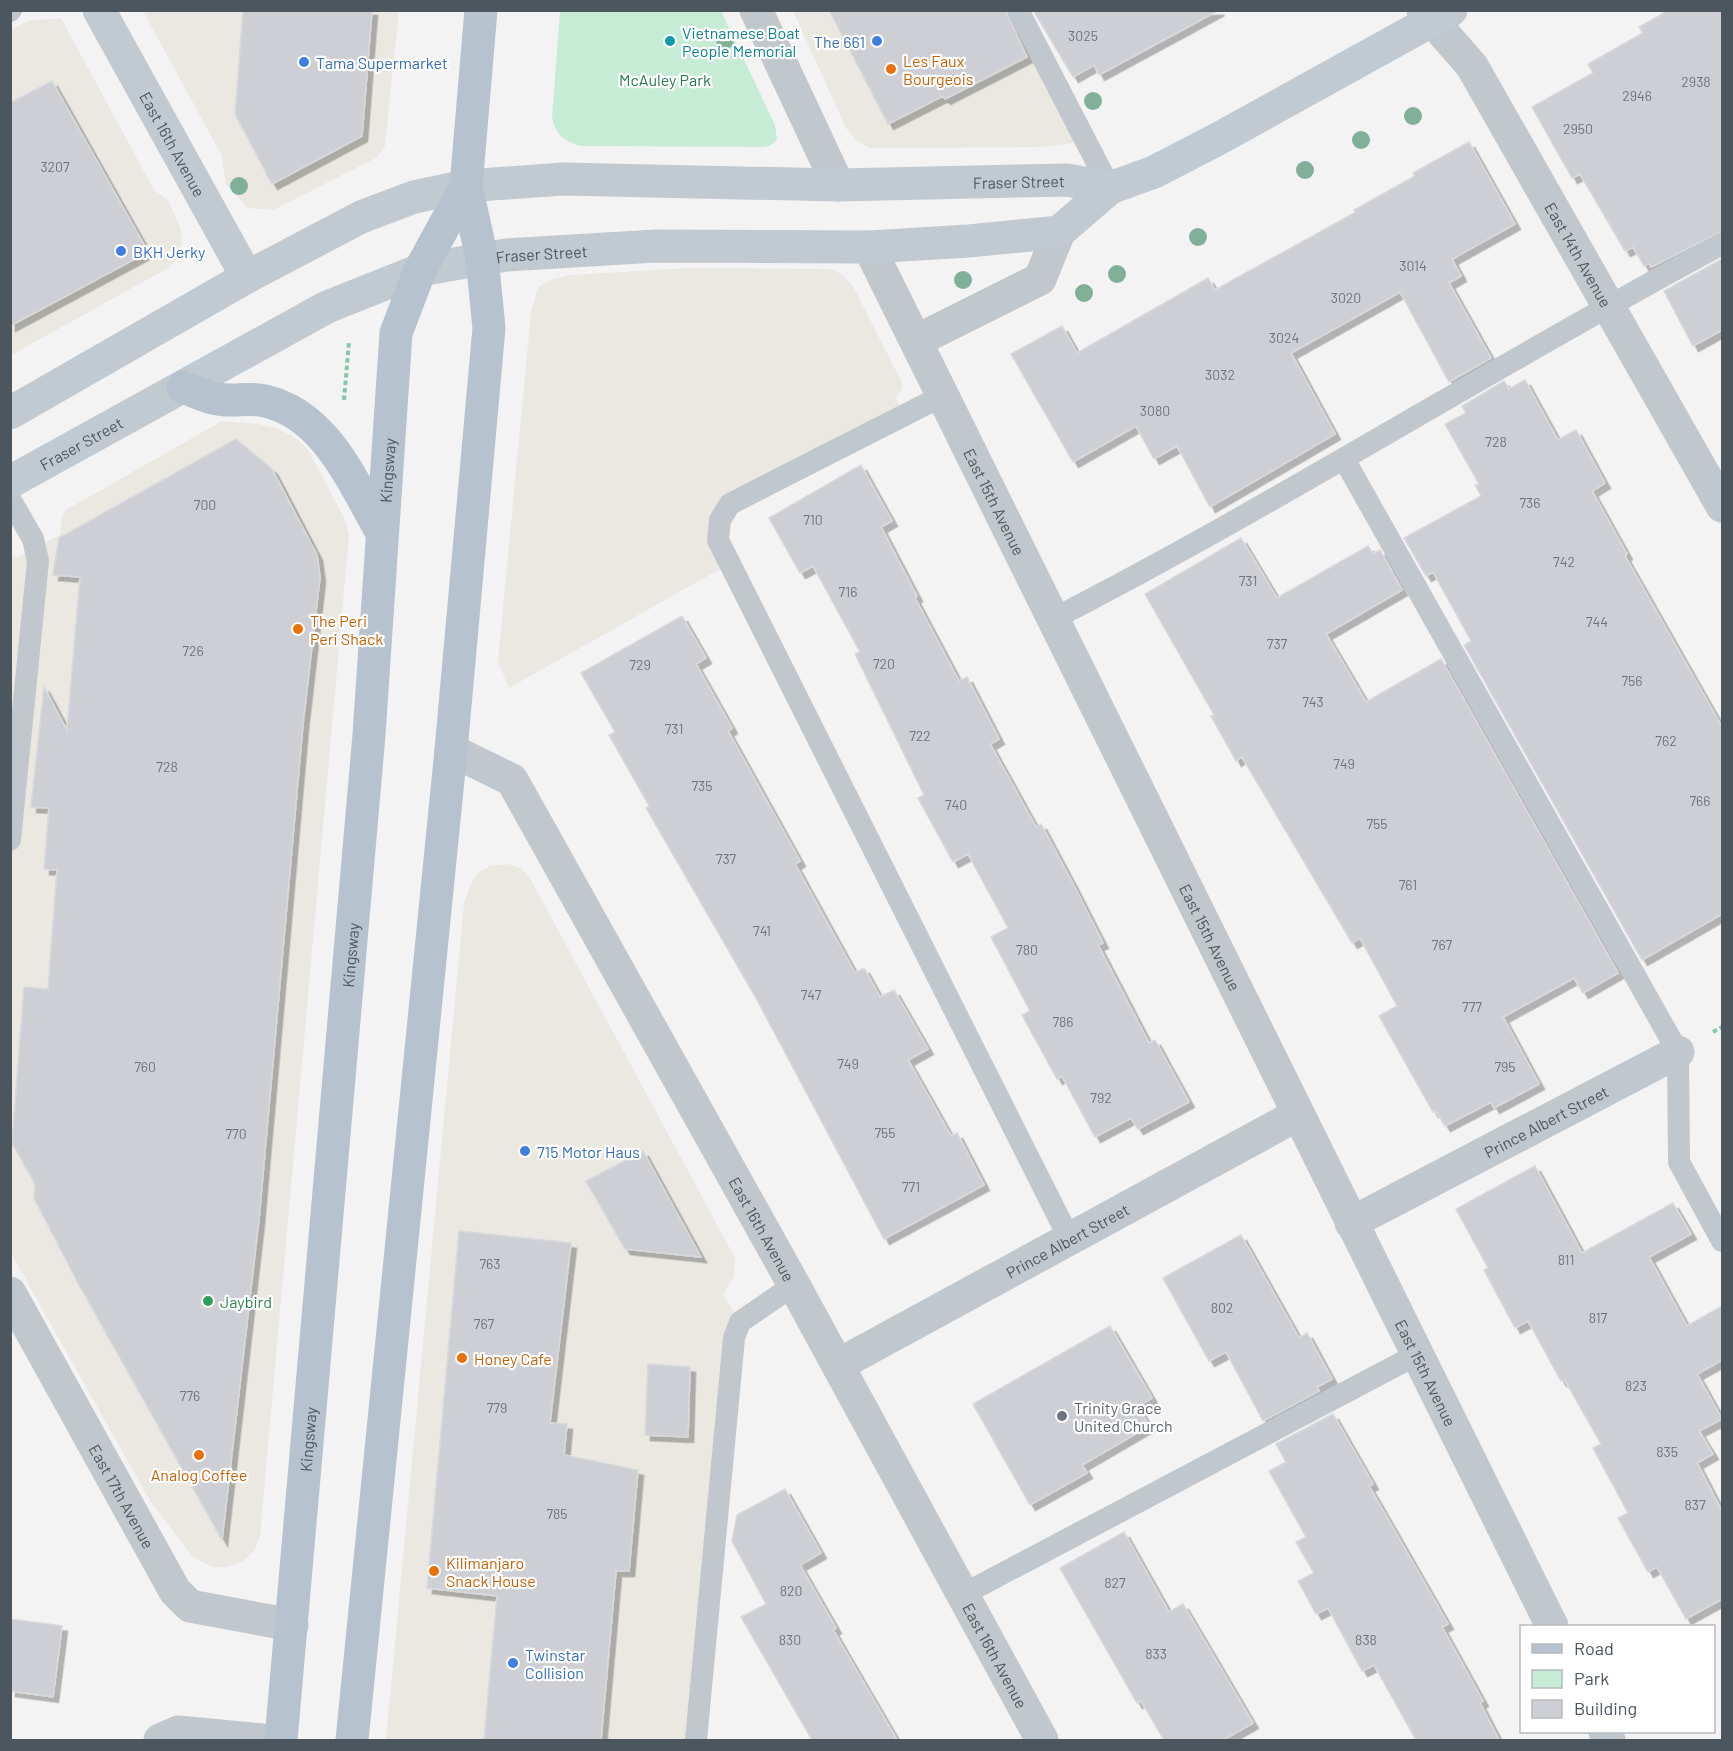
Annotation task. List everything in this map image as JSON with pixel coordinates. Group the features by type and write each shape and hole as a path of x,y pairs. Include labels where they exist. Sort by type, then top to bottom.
{"main road":[{"name":"Kingsway","path":"352,1740 451,750 489,328 482,258 466,186 481,10"},
{"name":"Kingsway","path":"281,1740 369,735 396,333 420,270 466,186"},
{"path":"183,387 218,399 261,400 287,407 306,419 334,452 381,531"}],"street":[{"name":"East 16th Avenue","path":"99,10 247,277"},
{"path":"756,10 838,185"},
{"path":"916,341 1041,279 1059,231 1110,188 1154,172 1206,145 1436,14"},
{"name":"East 14th Avenue","path":"1436,14 1472,66 1722,506"},
{"name":"Fraser Street","path":"10,412 247,277 361,217 414,197 466,186 563,179 838,185 1067,180 1110,188"},
{"name":"Fraser Street","path":"10,482 327,307 420,270 482,258 656,246 869,247 969,241 1059,231"},
{"name":"East 15th Avenue","path":"869,247 1552,1625"},
{"name":"East 16th Avenue","path":"451,750 512,780 838,1365 1042,1740"},
{"name":"Prince Albert Street","path":"1351,1223 1678,1052"},
{"name":"Prince Albert Street","path":"838,1365 1298,1115"},
{"name":"East 17th Avenue","path":"10,1293 175,1591 190,1606 292,1625"},
{"path":"159,1740 178,1732 262,1740"}],"lane":[{"path":"1018,10 1110,188"},
{"path":"1053,619 1344,459 1607,307 1722,244"},
{"path":"944,395 730,504 720,520 718,540 1069,1238"},
{"path":"1344,459 1678,1052 1679,1162 1722,1241"},
{"path":"10,498 33,539 38,561 10,840"},
{"path":"696,1740 734,1338 740,1322 794,1286"},
{"path":"962,1595 1416,1354"}],"path":[{"path":"344,405 350,351 349,338"}],"shaded area":[{"path":"143,11 399,11 385,146 376,158 273,210 248,208 226,184 221,154"},
{"path":"793,11 1018,11 1087,141 1042,147 869,148 856,140 846,128"},
{"path":"61,18 154,190 168,200 181,229 182,244 178,258 168,268 11,355 11,30 28,21"},
{"path":"688,268 830,269 843,275 854,288 902,383 902,389 896,397 904,416 720,520 729,564 509,688 498,661 531,312 538,287 552,279 572,275"},
{"path":"222,421 258,424 279,429 297,439 309,451 346,522 349,535 260,1536 254,1551 243,1561 228,1567 212,1567 192,1556 150,1501 11,1253 10,554 16,558 60,535 62,516 66,510"},
{"path":"507,864 521,868 531,880 735,1258 734,1277 723,1294 740,1322 696,1740 386,1740 464,903 478,873 490,866"}],"green space":[{"name":"McAuley Park","path":"560,11 721,11 775,125 777,139 770,146 762,147 581,146 571,143 559,133 552,118"}],"building":[{"name":"Tama Supermarket","path":"243,10 372,10 362,136 272,184 235,114"},
{"path":"829,10 1005,10 1027,57 945,99 943,96 888,124"},
{"path":"1033,10 1219,10 1099,75 1094,65 1073,77"},
{"path":"1669,10 1722,10 1722,231 1651,267 1649,263 1644,266 1633,247 1625,251 1580,174 1572,178 1532,107 1593,73 1588,64 1643,33 1639,27"},
{"path":"52,81 148,252 10,326 10,103"},
{"path":"1469,142 1515,224 1452,259 1461,276 1449,283 1491,358 1449,382 1400,292 1291,353 1335,434 1210,507 1177,446 1154,459 1136,426 1073,462 1011,354 1062,326 1077,353 1208,278 1215,290 1356,212 1354,210 1415,176 1413,173"},
{"path":"1722,259 1722,330 1693,346 1664,291"},
{"path":"1525,380 1558,440 1576,430 1605,483 1592,491 1627,554 1625,556 1722,727 1722,914 1642,960 1464,645 1471,641 1433,572 1426,576 1404,538 1481,496 1475,485 1479,484 1445,424 1466,413 1462,406 1504,381 1509,389"},
{"path":"236,439 272,469 317,555 320,577 303,724 259,1219 222,1540 78,1283 34,1198 35,1184 12,1143 24,987 48,989 57,870 44,869 49,808 31,807 44,687 67,730 80,577 53,575 59,538"},
{"path":"861,465 892,521 881,527 917,596 915,598 959,681 967,677 999,739 990,744 1036,827 1041,824 1072,882 1103,943 1098,945 1149,1043 1155,1040 1189,1102 1138,1129 1131,1118 1095,1137 1062,1076 1057,1079 1022,1015 1030,1011 991,937 1008,928 968,854 953,862 918,798 924,795 855,654 860,652 813,566 800,573 769,518"},
{"path":"1241,538 1277,598 1368,546 1373,554 1380,550 1402,590 1326,634 1366,702 1441,659 1618,973 1583,993 1574,978 1503,1017 1539,1084 1494,1108 1491,1102 1445,1126 1436,1111 1433,1112 1379,1016 1397,1006 1360,938 1352,943 1242,757 1236,761 1211,716 1214,715 1145,594"},
{"path":"682,616 706,658 696,664 732,728 728,731 800,861 795,864 855,973 864,968 880,997 894,990 928,1049 908,1060 951,1136 957,1133 984,1185 884,1239 756,998 646,808 649,806 609,735 615,732 581,673"},
{"path":"643,1151 701,1257 625,1249 586,1181"},
{"path":"1535,1166 1582,1253 1673,1203 1691,1234 1649,1257 1687,1326 1722,1306 1722,1360 1697,1374 1722,1419 1699,1431 1713,1454 1697,1463 1722,1511 1722,1599 1686,1619 1657,1567 1648,1572 1618,1518 1628,1513 1593,1448 1601,1444 1564,1379 1561,1381 1528,1321 1515,1328 1484,1270 1488,1268 1456,1209"},
{"path":"459,1231 571,1243 550,1423 567,1424 564,1455 638,1470 629,1571 616,1571 601,1740 484,1740 497,1596 427,1588"},
{"path":"1241,1235 1299,1338 1307,1333 1332,1379 1317,1387 1319,1391 1263,1421 1226,1352 1209,1361 1163,1278"},
{"name":"Trinity Grace United Church","path":"1110,1326 1152,1398 1138,1406 1149,1426 1082,1465 1087,1473 1030,1505 973,1404"},
{"path":"648,1364 690,1367 688,1437 645,1435"},
{"path":"1333,1414 1373,1484 1369,1486 1448,1624 1442,1627 1483,1701 1480,1703 1499,1740 1416,1740 1374,1665 1362,1671 1328,1608 1316,1614 1298,1581 1314,1573 1296,1542 1306,1537 1269,1471 1286,1462 1276,1444"},
{"path":"785,1489 821,1553 800,1565 836,1628 833,1630 897,1740 812,1740 741,1617 766,1604 732,1541 737,1515"},
{"path":"1124,1532 1169,1612 1183,1604 1253,1723 1223,1740 1164,1740 1141,1701 1137,1703 1060,1568"},
{"path":"10,1619 62,1626 53,1697 10,1691"}],"place":[{"name":"Vietnamese Boat People Memorial","path":"670,41"},
{"name":"The 661","path":"877,41"},
{"name":"Tama Supermarket","path":"304,62"},
{"name":"Les Faux Bourgeois","path":"891,69"},
{"name":"BKH Jerky","path":"121,251"},
{"name":"The Peri Peri Shack","path":"298,629"},
{"name":"715 Motor Haus","path":"525,1151"},
{"name":"Jaybird","path":"208,1301"},
{"name":"Honey Cafe","path":"462,1358"},
{"name":"Trinity Grace United Church","path":"1062,1416"},
{"name":"Analog Coffee","path":"199,1455"},
{"name":"Kilimanjaro Snack House","path":"434,1571"},
{"name":"Twinstar Collision","path":"513,1663"}]}
